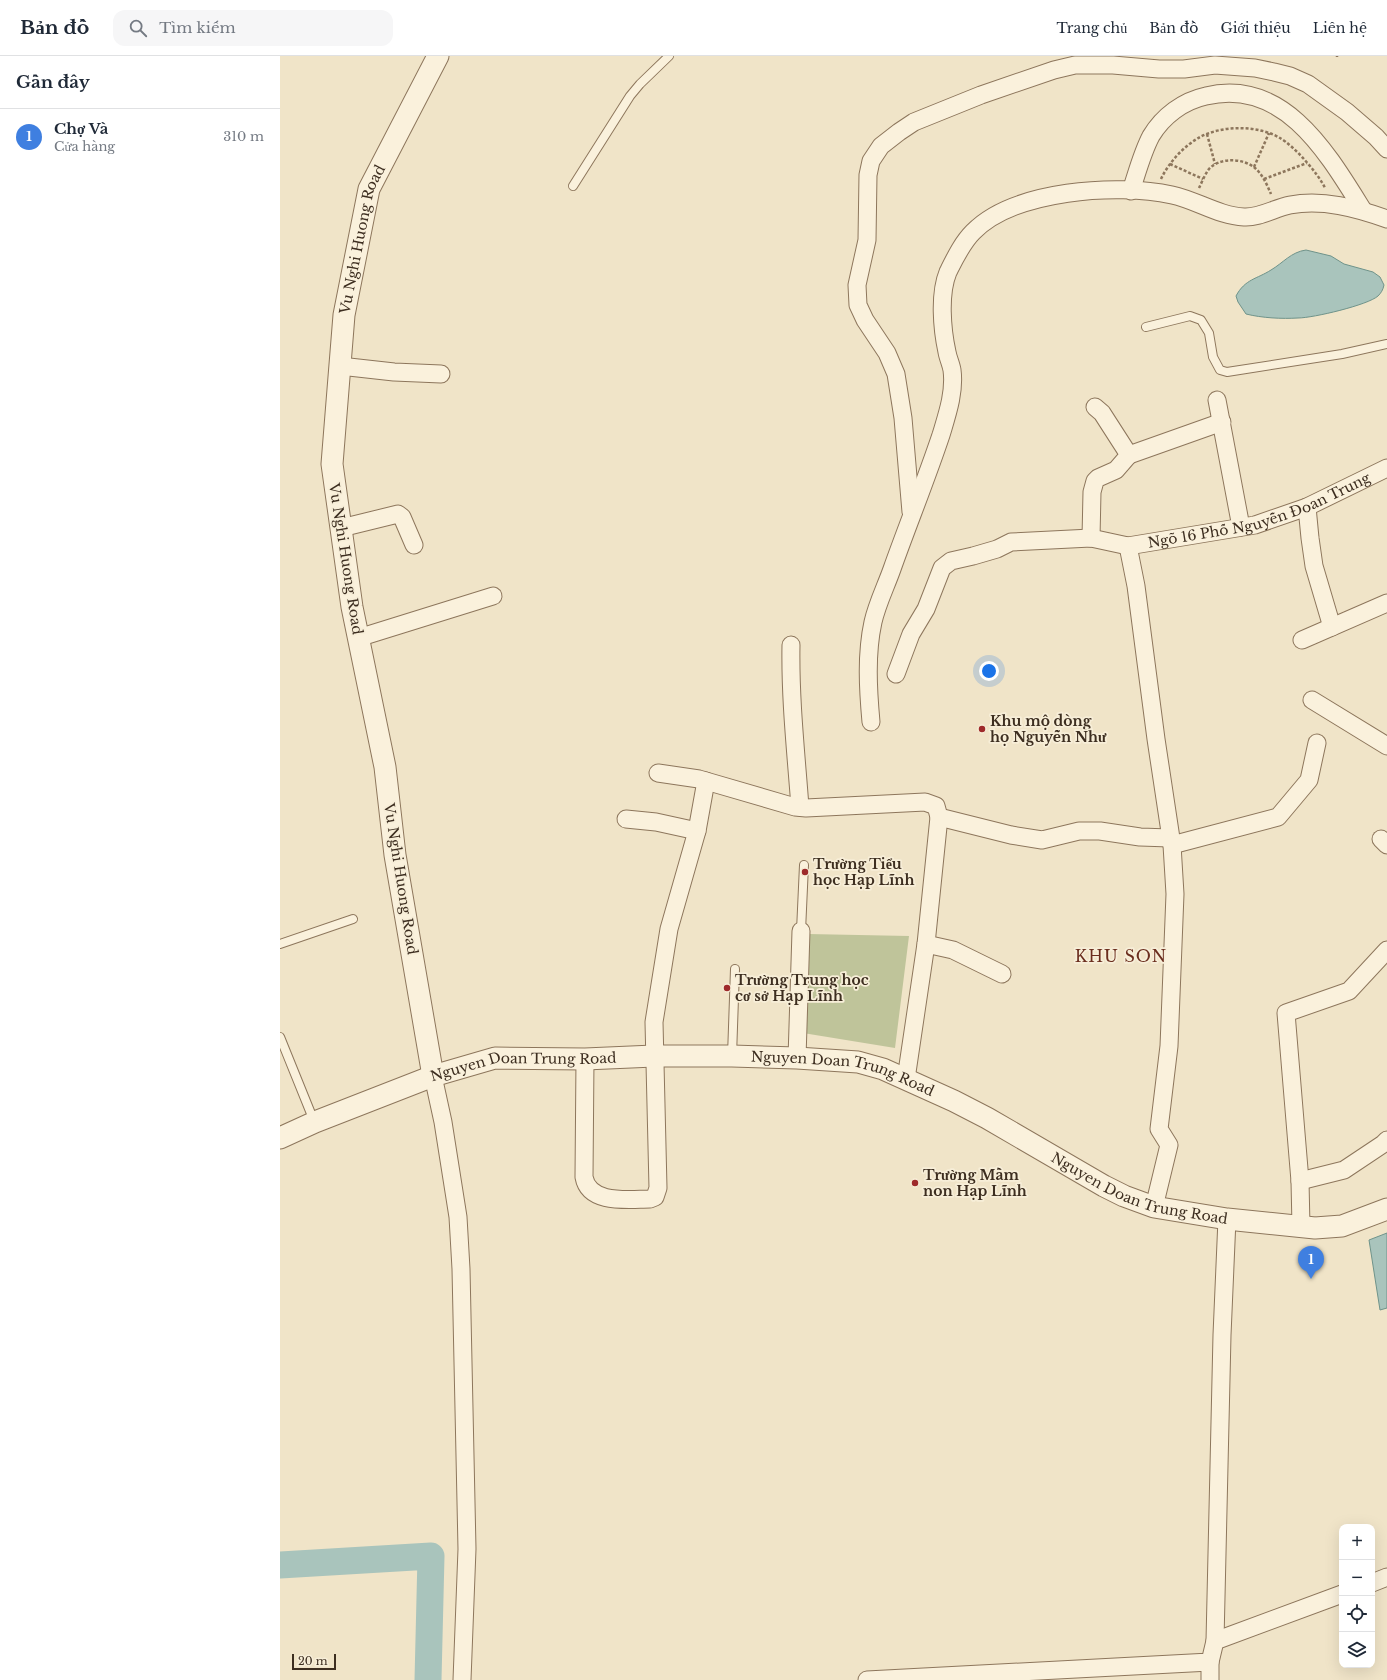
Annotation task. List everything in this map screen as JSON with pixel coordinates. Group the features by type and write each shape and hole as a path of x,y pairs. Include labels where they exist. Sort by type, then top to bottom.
{"street":[{"name":"Vu Nghi Huong Road","path":"433,1076 395,855 385,767 352,607 332,464 344,315 370,189 438,56"},
{"path":"911,516 903,418 896,374 887,353 865,320 858,305 857,285 867,240 868,175 871,161 881,146 899,132 914,122 982,95 1054,70 1075,65 1113,65 1159,69 1184,69 1215,65 1255,68 1290,76 1308,84 1347,112 1376,137 1387,149"},
{"path":"1131,191 1151,137 1165,118 1186,102 1198,98 1212,94 1247,94 1274,104 1311,134 1333,161 1363,210"},
{"path":"871,722 869,666 873,621 934,456 948,412 952,371 947,353 942,321 944,292 947,275 963,243 973,232 984,222 1017,206 1061,193 1103,189 1155,192 1173,195 1236,216 1248,217 1276,208 1304,203 1332,205 1363,210 1387,219"},
{"path":"340,366 394,372 440,374"},
{"path":"1217,400 1242,527"},
{"path":"1096,407 1102,413 1129,455"},
{"path":"1091,538 1092,492 1095,481 1098,478 1116,470 1129,455 1222,422"},
{"name":"Ngõ 16 Phố Nguyễn Đoan Trung","path":"1128,546 1255,525 1307,507 1387,468"},
{"path":"1307,507 1314,566 1332,627"},
{"path":"341,528 398,514 402,516 414,545"},
{"path":"896,674 911,634 926,609 942,568 951,561 997,549 1011,542 1091,538 1128,546 1136,586 1171,842 1176,894 1169,1046 1159,1129 1169,1144 1154,1207"},
{"path":"358,638 493,596"},
{"path":"1302,640 1387,602"},
{"path":"791,645 790,677 792,719 800,807"},
{"path":"1312,700 1387,746"},
{"path":"939,817 1011,835 1042,840 1079,831 1100,831 1171,842 1278,817 1309,780 1317,743"},
{"path":"658,773 706,781 800,807 925,802 936,806 939,817 926,944 906,1079"},
{"path":"585,1059 584,1177 587,1187 591,1191 614,1199 650,1199 655,1197 658,1188 654,1022 669,929 697,831 706,781"},
{"path":"626,819 656,822 697,831"},
{"path":"797,1058 801,931"},
{"path":"926,944 953,950 1002,974"},
{"path":"1300,1227 1300,1181 1286,1013 1349,991 1387,950"},
{"name":"Nguyen Doan Trung Road","path":"280,1138 314,1122 433,1076 495,1058 585,1059 654,1056 797,1058 858,1062 883,1069 987,1118 1104,1186 1124,1196 1154,1207 1227,1219 1315,1228 1342,1226 1387,1210"},
{"path":"433,1076 443,1122 457,1209 461,1262 467,1549 462,1680"},
{"path":"1300,1181 1344,1170 1387,1140"},
{"path":"1210,1680 1210,1662 1215,1641 1222,1335 1227,1219"},
{"path":"1375,1582 1387,1577"},
{"path":"1215,1641 1339,1595"},
{"path":"867,1680 1210,1662"}],"lane":[{"path":"573,186 630,96 640,84 669,56"},
{"path":"1146,327 1190,316 1201,320 1209,333 1213,357 1220,370 1227,372 1342,354 1387,344"},
{"path":"801,931 804,865"},
{"path":"280,944 353,919"},
{"path":"732,1056 735,969"},
{"path":"280,1037 314,1122"}],"path":[{"path":"1155,192 1170,164 1191,142 1207,134 1242,128 1269,133 1281,138 1321,180 1332,205"},
{"path":"1254,167 1269,133"},
{"path":"1207,134 1215,164"},
{"path":"1193,202 1209,169 1215,164 1223,161 1233,161 1245,162 1254,167 1264,179 1276,208"},
{"path":"1264,179 1306,163"},
{"path":"1170,164 1203,179"}],"green space":[{"path":"808,934 909,936 895,1048 803,1033"}],"water":[{"path":"1306,250 1331,256 1344,264 1373,272 1380,277 1384,285 1382,291 1372,300 1315,316 1279,318 1246,314 1236,296 1243,286 1271,270 1291,255"},
{"path":"1387,1233 1387,1308 1380,1310 1369,1240"}],"waterway":[{"path":"280,1565 431,1556 428,1680"}],"place":[{"name":"Khu mộ dòng họ Nguyễn Như","path":"982,729"},
{"name":"Trường Tiểu học Hạp Lĩnh","path":"805,872"},
{"name":"Trường Trung học cơ sở Hạp Lĩnh","path":"727,988"},
{"name":"Trường Mầm non Hạp Lĩnh","path":"915,1183"},
{"name":"Chợ Và","path":"1311,1279"}],"district":[{"name":"KHU SON","path":"1121,956"}]}
